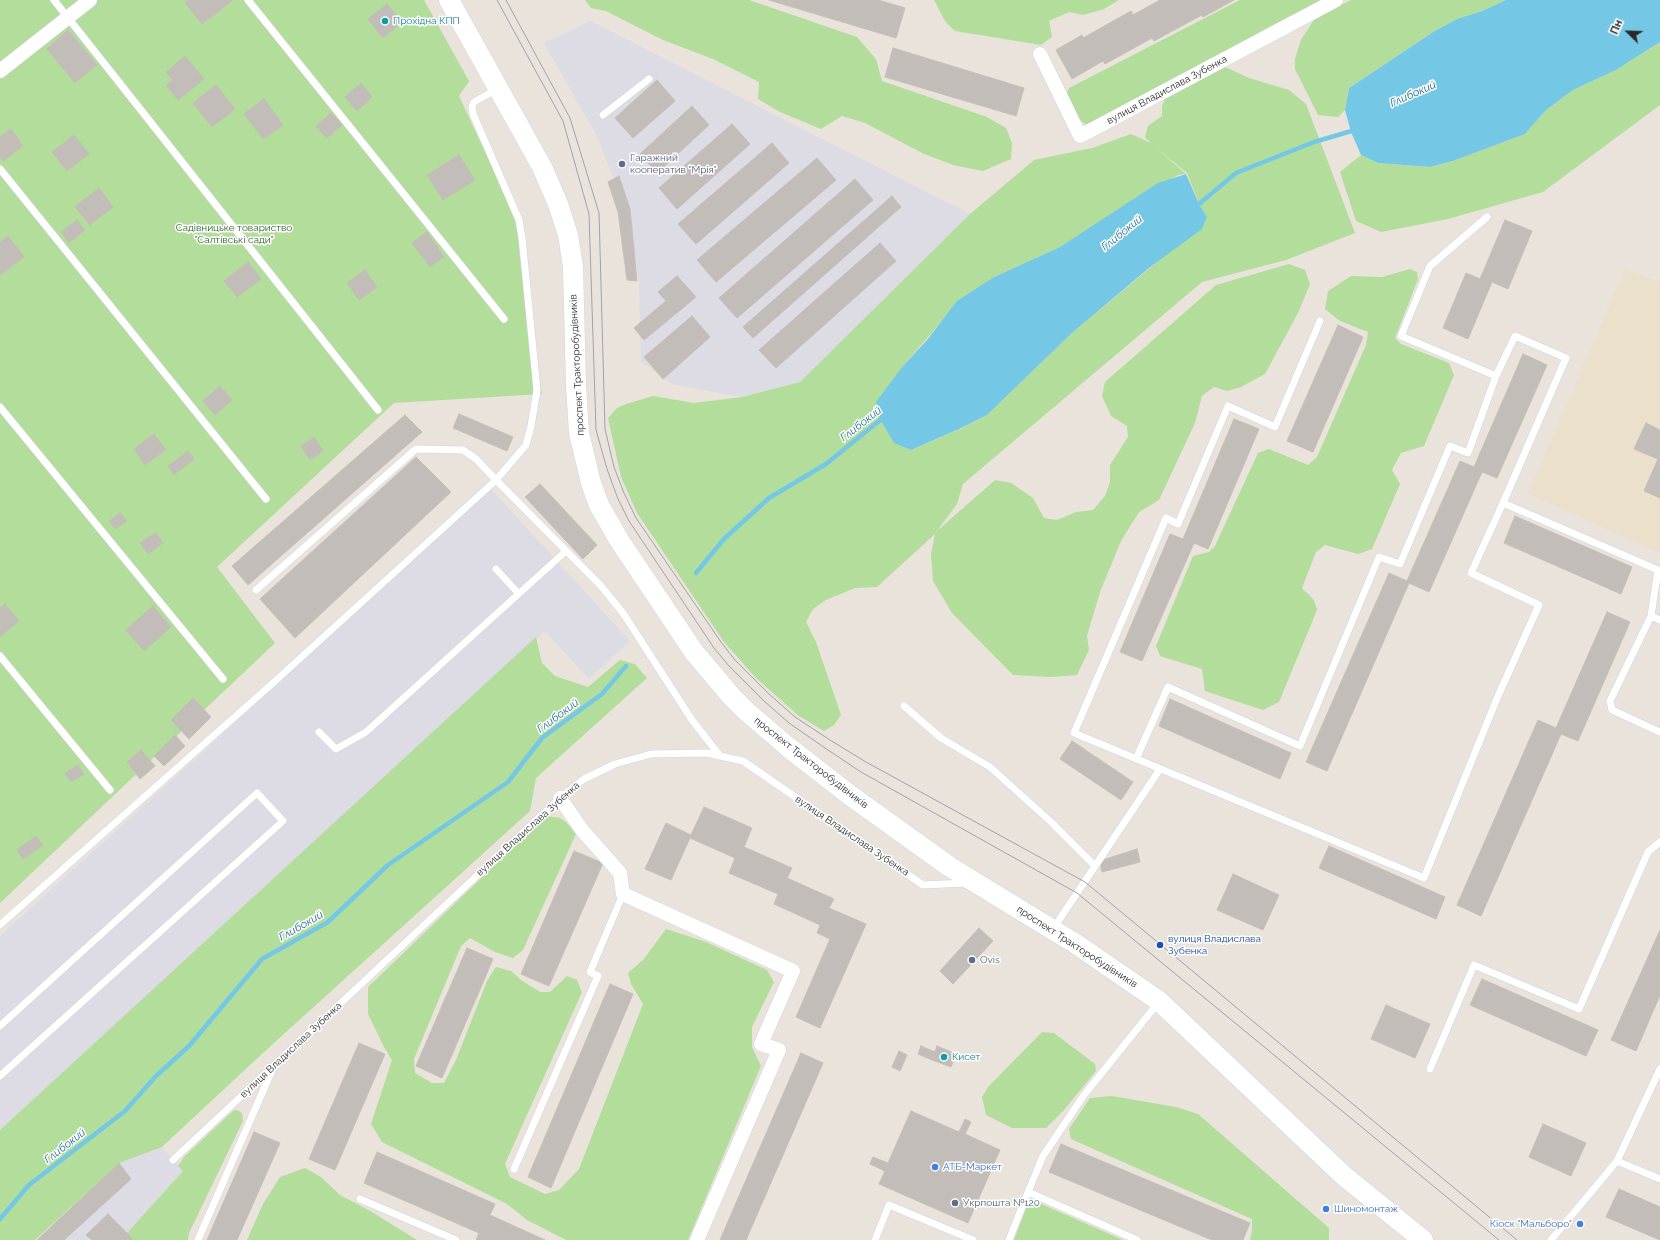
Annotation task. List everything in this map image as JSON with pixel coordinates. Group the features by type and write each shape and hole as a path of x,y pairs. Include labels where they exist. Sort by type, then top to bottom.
{"main road":[{"name":"проспект Тракторобудівників","path":"449,0 497,89 542,167 558,204 568,235 573,267 576,385 579,433 584,460 599,505 646,582 694,652 732,697 765,729 912,841 974,882 1053,929 1159,1001 1344,1176 1423,1240"}],"street":[{"path":"0,71 90,0"},
{"name":"вулиця Владислава Зубенка","path":"1040,54 1080,136 1336,0"},
{"path":"560,798 582,830 620,873 623,894 793,971 762,1044 779,1050 697,1240"}],"lane":[{"path":"54,0 378,410"},
{"path":"248,0 504,319"},
{"path":"603,115 649,79"},
{"path":"0,925 274,682 496,480 526,445 532,426 537,390 519,220 473,114 472,107 474,102 497,89"},
{"path":"0,169 266,500"},
{"path":"1487,217 1430,266 1401,336 1496,376"},
{"path":"1136,759 1168,687 1300,746 1379,557 1400,564 1450,446 1468,453 1496,376 1515,336 1566,358 1471,573 1539,604 1498,696 1424,878 1160,769 1136,759 1074,733 1166,518 1178,524 1228,406 1275,427 1320,321"},
{"path":"0,407 223,679"},
{"path":"256,590 416,449 463,450 476,459 600,586 623,613 692,720 720,756"},
{"path":"1503,503 1658,570 1651,616 1610,701 1612,710 1660,732"},
{"path":"320,732 336,749 366,732 566,551"},
{"path":"496,569 518,593"},
{"path":"1651,616 1660,620"},
{"path":"0,656 110,790"},
{"path":"904,706 941,738 990,767 1052,822 1095,866"},
{"name":"вулиця Владислава Зубенка","path":"174,1160 560,798 584,779 616,764 651,754 706,753 742,761 923,885 974,882"},
{"path":"1053,929 1160,769"},
{"path":"0,1026 257,793 283,821 0,1076"},
{"path":"1430,1068 1474,965 1579,1009 1648,852 1660,842"},
{"path":"514,1169 598,976 590,972 623,894"},
{"path":"1009,1240 1043,1156 1084,1095 1159,1001"},
{"path":"198,1240 275,1065"},
{"path":"1550,1240 1617,1161 1660,1069"},
{"path":"1617,1161 1660,1179"},
{"path":"1028,1192 1137,1240"},
{"path":"360,1198 439,1237 456,1240"},
{"path":"874,1240 890,1205 973,1240"}],"shaded area":[{"path":"590,21 970,214 800,382 742,397 671,384 641,361 639,279 628,216 597,136 544,43"},
{"path":"1625,269 1660,282 1660,553 1528,494"},
{"path":"490,488 630,641 589,679 545,631 0,1130 0,936 247,712"},
{"path":"162,1147 183,1171 127,1233 133,1240 37,1240 119,1163"}],"green space":[{"name":"Садівницьке товариство \"Салтівські сади\"","path":"0,0 424,0 469,81 459,96 515,216 542,394 394,403 217,567 275,643 0,903"},
{"path":"585,0 749,0 857,37 876,59 882,81 987,117 1006,128 1012,143 1011,159 983,171 953,165 924,154 865,123 842,116 821,129 780,112 758,99 759,82 713,59 663,40 606,11 591,8"},
{"path":"934,0 1119,0 1104,9 1083,15 1069,12 1049,21 1052,37 1041,45 955,31 945,21"},
{"path":"1240,0 1321,0 1267,28 1089,127 1074,115 1066,96 1069,88"},
{"path":"1351,0 1506,0 1482,11 1457,19 1433,32 1349,88 1345,110 1338,117 1318,115 1295,69 1295,59 1301,40 1315,18"},
{"path":"1660,42 1660,105 1543,192 1448,219 1381,232 1356,221 1340,172 1361,155 1378,163 1430,167 1450,162 1525,134 1545,111 1573,90 1616,70"},
{"path":"1223,66 1249,78 1289,90 1306,104 1355,233 1286,260 1202,282 963,484 957,504 937,531 995,480 1011,483 1033,498 1044,518 1057,520 1076,512 1093,510 1105,496 1110,482 1110,465 1128,437 1127,426 1111,416 1102,396 1105,382 1216,285 1289,264 1305,270 1310,284 1299,311 1265,374 1241,387 1227,391 1214,387 1202,396 1195,423 1159,500 1139,512 1121,541 1100,592 1087,636 1089,650 1077,675 1050,677 1013,675 952,613 933,581 931,554 935,534 877,587 855,588 826,600 813,609 806,622 816,642 841,715 834,725 824,731 799,716 755,677 724,642 637,513 621,477 608,418 617,408 653,396 694,403 742,397 800,382 970,214 1034,160 1092,148 1131,134 1151,143 1145,137 1148,126 1162,116 1162,107 1166,95","holes":["1155,147 1187,173 1199,204 1207,217 1174,248 1072,333 987,415 958,430 911,450 894,442 880,419 903,366 941,322 978,289 994,277 1060,247 1178,175 1186,174"]},
{"path":"1410,269 1417,272 1418,279 1395,338 1401,344 1449,363 1454,375 1424,446 1401,453 1392,470 1400,484 1372,549 1358,554 1325,545 1316,552 1302,588 1314,600 1317,610 1279,702 1263,710 1205,691 1202,669 1160,656 1156,646 1193,556 1209,552 1215,546 1258,453 1269,449 1308,465 1317,457 1366,345 1368,332 1340,321 1325,309 1328,291 1351,276 1382,277"},
{"path":"536,637 542,663 555,676 588,687 620,660 635,664 647,678 536,778 530,811 264,1052 162,1147 119,1163 35,1240 0,1240 0,1130"},
{"path":"546,816 560,818 566,822 576,834 523,950 513,958 495,952 470,938 461,946 414,1059 415,1073 432,1083 444,1083 456,1060 487,981 496,967 511,971 521,980 540,992 550,992 567,976 577,980 582,992 505,1164 510,1177 545,1194 559,1190 579,1169 643,1004 631,984 628,973 643,960 666,929 706,942 767,970 774,982 752,1027 752,1047 761,1066 688,1240 566,1240 527,1220 507,1204 382,1142 371,1124 392,1060 368,1014 368,987"},
{"path":"1042,1032 1054,1033 1095,1064 1096,1071 1064,1110 1046,1128 1012,1128 986,1115 982,1097 988,1087"},
{"path":"1112,1096 1176,1107 1198,1114 1329,1228 1329,1240 1250,1240 1252,1219 1071,1139 1069,1129 1090,1098"},
{"path":"234,1110 242,1113 243,1121 189,1233 188,1240 133,1240 127,1233 183,1171 178,1166 184,1157"},
{"path":"305,1168 321,1177 340,1195 372,1212 417,1240 247,1240 263,1204 280,1177"},
{"path":"1037,1202 1123,1240 1014,1240 1028,1203"}],"water":[{"path":"1506,0 1660,0 1660,42 1616,70 1573,90 1545,111 1525,134 1453,161 1430,167 1378,163 1361,155 1351,132 1345,110 1349,88 1433,32 1457,19 1482,11"},
{"path":"1186,174 1199,204 1207,217 1202,229 1149,268 1072,333 987,415 911,450 894,443 880,419 876,402 903,366 927,340 957,301 994,277 1060,247 1158,183"}],"building":[{"path":"189,0 232,1 202,24 185,3"},
{"path":"769,0 878,0 905,8 896,38"},
{"path":"1160,0 1234,0 1203,17 1202,15 1154,41 1152,38 1105,64 1103,61 1072,79 1056,50 1082,35 1083,38 1131,11 1133,15"},
{"name":"Прохідна КПП","path":"387,4 402,22 383,38 368,19"},
{"path":"68,30 97,65 75,83 47,49"},
{"path":"893,48 1024,88 1016,116 885,77"},
{"path":"185,56 204,79 178,100 166,85 173,80 166,72"},
{"path":"657,80 675,101 633,138 615,118"},
{"path":"361,83 372,97 357,111 345,97"},
{"path":"216,85 235,109 212,127 193,103"},
{"path":"264,99 283,125 263,139 244,114"},
{"path":"692,106 709,125 657,173 640,154"},
{"path":"331,113 342,125 327,138 316,126"},
{"path":"732,124 750,144 677,209 659,188"},
{"path":"11,129 23,146 3,161 0,157 0,137"},
{"path":"74,135 89,154 67,171 52,152"},
{"path":"772,143 789,163 696,244 678,224"},
{"path":"459,155 475,180 443,200 427,175"},
{"path":"817,158 836,180 716,282 697,260"},
{"path":"619,176 630,209 637,281 627,280 618,212 608,182"},
{"path":"855,179 873,200 737,318 719,298"},
{"path":"99,188 113,207 90,225 75,207"},
{"path":"892,196 901,207 753,338 743,327"},
{"path":"77,220 85,230 69,243 61,232"},
{"path":"1505,220 1532,231 1508,289 1492,282 1468,339 1443,328 1466,273 1480,279"},
{"path":"427,232 444,257 430,267 412,243"},
{"path":"8,236 24,257 0,275 0,242"},
{"path":"880,243 896,261 776,368 759,350"},
{"path":"248,262 261,279 237,297 224,281"},
{"path":"365,270 377,287 359,300 347,283"},
{"path":"677,276 696,297 644,340 634,328 666,301 658,292"},
{"path":"692,316 710,337 663,379 644,357"},
{"path":"1338,325 1363,337 1313,452 1287,441"},
{"path":"1523,354 1547,365 1497,478 1482,472 1429,592 1409,583 1327,771 1306,762 1389,573 1407,581 1460,461 1474,467"},
{"path":"220,386 232,400 215,415 203,401"},
{"path":"459,414 513,437 507,451 453,428"},
{"path":"405,415 422,432 248,585 232,566"},
{"path":"1234,419 1259,429 1208,549 1194,543 1142,661 1120,652 1170,534 1183,539"},
{"path":"1646,423 1660,430 1660,498 1644,491 1658,459 1634,449"},
{"path":"154,434 166,450 145,465 134,449"},
{"path":"314,437 323,451 310,460 301,446"},
{"path":"188,451 194,459 174,475 168,466"},
{"path":"416,457 451,492 295,638 260,599"},
{"path":"540,484 597,545 583,559 525,497"},
{"path":"120,513 127,521 115,529 109,521"},
{"path":"1515,516 1632,567 1621,594 1504,543"},
{"path":"156,533 163,543 148,554 140,543"},
{"path":"5,604 19,621 0,637 0,608"},
{"path":"153,606 171,627 144,651 126,630"},
{"path":"1607,612 1630,622 1578,741 1561,734 1481,916 1457,905 1538,720 1556,728"},
{"path":"193,698 211,717 189,739 171,720"},
{"path":"1170,699 1291,753 1280,779 1159,726"},
{"path":"175,735 185,746 164,766 154,756"},
{"path":"1072,741 1133,782 1121,800 1060,759"},
{"path":"141,750 155,766 140,779 127,762"},
{"path":"78,765 84,774 71,782 65,773"},
{"path":"704,807 752,828 744,847 792,868 787,878 834,899 829,908 866,924 820,1028 796,1017 830,939 817,933 820,925 774,904 778,894 729,873 735,858 690,838 671,880 645,869 666,823 691,835"},
{"path":"36,836 43,845 23,859 17,850"},
{"path":"1329,846 1445,897 1436,919 1319,868"},
{"path":"1137,849 1140,862 1102,872 1100,861"},
{"path":"574,851 603,863 549,986 521,974"},
{"path":"1233,874 1279,895 1263,930 1217,910"},
{"path":"979,928 993,941 953,984 940,971"},
{"path":"1660,930 1660,995 1636,1051 1611,1040"},
{"path":"467,948 493,959 442,1078 416,1066"},
{"path":"1482,979 1598,1030 1586,1056 1470,1005"},
{"path":"610,984 633,994 551,1188 528,1177"},
{"path":"1386,1005 1430,1024 1415,1058 1371,1039"},
{"path":"359,1043 385,1054 335,1170 309,1159"},
{"path":"921,1046 935,1052 932,1060 918,1054"},
{"name":"Кисет","path":"937,1046 956,1054 951,1067 932,1060"},
{"path":"899,1051 907,1055 900,1071 892,1067"},
{"path":"801,1053 823,1063 746,1240 720,1240"},
{"name":"АТБ-Маркет","path":"911,1111 959,1132 965,1119 971,1122 965,1134 1000,1150 968,1223 879,1184 885,1171 870,1164 873,1157 888,1163"},
{"path":"1543,1124 1586,1143 1571,1176 1529,1157"},
{"path":"254,1132 280,1143 237,1240 207,1240"},
{"path":"1061,1144 1250,1223 1243,1240 1212,1240 1049,1172"},
{"path":"377,1152 495,1204 490,1215 545,1240 476,1240 479,1233 364,1183"},
{"path":"119,1163 131,1179 64,1240 37,1240"},
{"path":"1619,1189 1660,1207 1660,1240 1606,1217"},
{"path":"108,1214 133,1240 92,1240 86,1235"}],"waterway":[{"name":"Глибокий","path":"1194,206 1199,204 1236,173 1314,142 1355,130"},
{"name":"Глибокий","path":"696,573 724,539 769,498 826,464 884,417"},
{"name":"Глибокий","path":"0,1219 29,1185 125,1111 156,1076 189,1046 262,959 328,922 388,865 508,782 542,738 602,694 626,666"}],"tram line":[{"path":"497,0 563,121 589,214 596,430 607,469 618,499 629,521 714,648 729,666 764,701 789,723 825,748 861,772 1077,893 1499,1240"},
{"path":"506,0 570,118 599,213 605,429 614,467 636,518 735,660 769,694 795,717 830,740 866,762 1085,882 1517,1240"}],"place":[{"name":"Прохідна КПП","path":"385,21"},
{"name":"Гаражний кооператив \"Мрія\"","path":"622,164"},
{"name":"вулиця Владислава Зубенка","path":"1160,945"},
{"name":"Ovis","path":"972,960"},
{"name":"Кисет","path":"944,1057"},
{"name":"АТБ-Маркет","path":"935,1167"},
{"name":"Укрпошта №120","path":"955,1203"},
{"name":"Шиномонтаж","path":"1326,1209"},
{"name":"Кіоск \"Мальборо\"","path":"1580,1224"}]}
